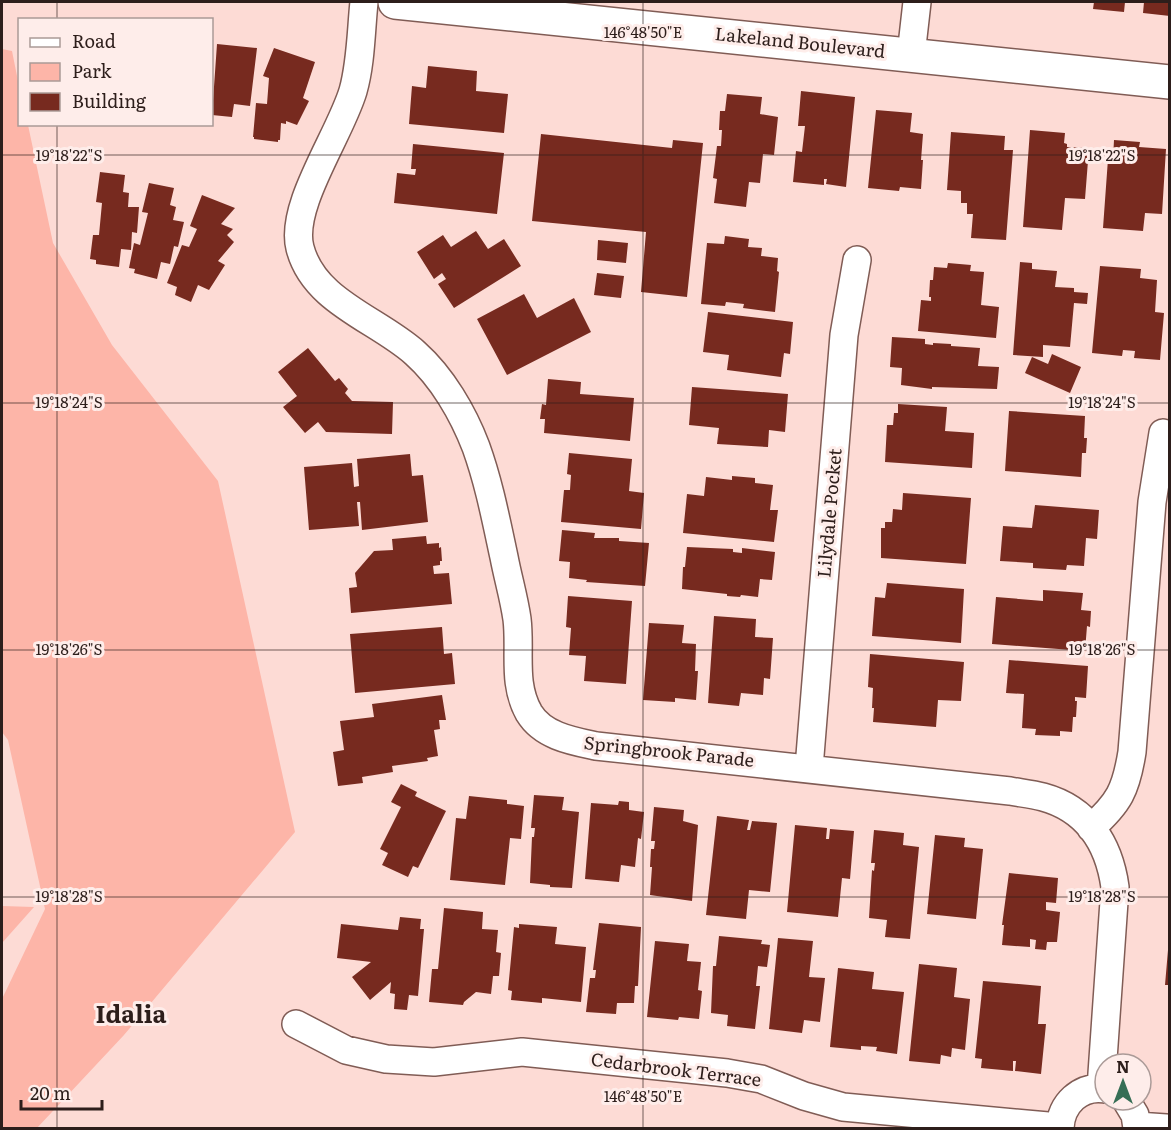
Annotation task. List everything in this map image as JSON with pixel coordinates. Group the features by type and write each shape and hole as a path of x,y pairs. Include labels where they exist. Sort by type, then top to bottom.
{"street":[{"name":"Springbrook Parade","path":"364,2 354,88 346,114 304,201 299,223 300,247 315,280 414,352 439,380 460,412 476,447 494,509 517,621 518,673 522,697 530,715 547,730 567,740 577,742 1010,791 1044,797 1065,806 1091,828 1105,847 1112,865 1115,887 1105,1052"},
{"name":"Lakeland Boulevard","path":"396,2 1170,82"},
{"path":"911,55 917,2"},
{"name":"Lilydale Pocket","path":"809,768 844,335 857,260"},
{"path":"1091,828 1109,812 1121,795 1128,777 1132,752 1152,502 1163,434"},
{"name":"Cedarbrook Terrace","path":"296,1024 346,1050 386,1059 434,1062 522,1052 728,1073 761,1078 804,1096 843,1107 1060,1128"},
{"path":"1060,1128 1062,1115 1068,1104 1077,1095 1093,1090"},
{"path":"1133,1112 1137,1127 1166,1128"}],"green space":[{"path":"2,49 12,51 18,81 18,126 28,126 53,243 112,345 218,481 295,832 124,1035 37,1128 2,1128 2,999 45,909 8,740 2,732"},
{"path":"2,906 34,907 2,943"}],"building":[{"path":"1094,2 1125,2 1124,12 1093,9"},
{"path":"1144,2 1170,2 1170,16 1143,13"},
{"path":"217,44 257,48 250,106 234,104 232,117 213,115"},
{"path":"274,48 315,62 303,98 309,101 297,125 286,121 286,124 281,123 278,142 253,137 256,103 267,104 269,78 263,76"},
{"path":"428,66 477,71 476,91 508,94 504,133 409,124 412,86 426,88"},
{"path":"801,91 855,97 846,187 826,184 827,179 824,179 824,185 793,182 796,151 802,152 805,126 798,126"},
{"path":"727,94 762,97 760,114 778,117 774,155 763,154 760,183 749,182 746,207 714,203 717,179 713,178 717,146 721,146 720,111 725,111"},
{"path":"876,110 912,113 910,132 923,134 921,189 900,187 899,191 868,188"},
{"path":"1030,130 1065,133 1064,143 1067,147 1089,148 1085,199 1065,198 1062,230 1023,227"},
{"path":"951,132 1005,136 1004,150 1013,150 1006,240 971,238 973,214 967,214 967,203 961,203 961,191 947,190"},
{"path":"541,134 672,148 673,140 703,143 687,297 641,292 646,232 532,221"},
{"path":"1114,140 1140,142 1139,147 1166,149 1162,214 1145,213 1143,231 1103,228 1108,159 1113,159"},
{"path":"413,144 504,153 497,214 394,203 397,173 415,175 416,169 411,169"},
{"path":"100,172 125,175 123,192 129,193 128,207 139,207 137,233 132,232 131,250 121,249 119,267 96,264 96,260 90,259 93,235 99,235 102,203 96,202"},
{"path":"149,183 174,188 170,205 176,207 173,220 184,222 178,247 174,246 170,264 161,262 157,279 134,273 135,269 129,268 134,243 140,245 148,213 142,212"},
{"path":"202,195 235,208 221,224 233,229 227,235 234,242 218,261 225,265 209,290 198,285 191,302 175,295 177,287 167,283 182,245 189,247 197,229 190,226"},
{"path":"476,231 488,249 504,239 521,266 454,308 438,284 446,279 442,273 434,279 417,252 443,235 451,247"},
{"path":"725,236 749,239 748,247 762,248 761,256 778,258 775,312 743,308 744,304 726,302 725,306 701,304 707,243 724,244"},
{"path":"598,240 628,243 626,263 597,260"},
{"path":"1020,262 1032,263 1032,269 1057,271 1055,287 1074,288 1074,292 1088,293 1087,304 1074,303 1070,347 1043,345 1043,357 1013,355"},
{"path":"948,263 971,265 970,271 984,272 981,305 999,307 996,338 918,331 921,300 931,301 929,297 930,280 933,280 934,267 947,268"},
{"path":"1100,266 1141,269 1140,278 1157,280 1155,312 1164,313 1160,360 1134,358 1135,351 1123,350 1122,356 1092,353"},
{"path":"597,273 624,276 621,298 594,295"},
{"path":"524,294 537,318 574,298 591,332 507,375 477,319"},
{"path":"708,312 793,322 790,354 784,353 781,377 727,370 729,355 703,352"},
{"path":"892,337 925,339 925,344 933,345 933,343 951,344 951,346 980,348 978,366 999,367 997,389 932,387 932,389 901,385 902,368 890,367"},
{"path":"308,348 335,381 339,378 348,389 345,393 352,401 393,402 392,434 326,432 318,422 305,433 283,407 297,396 278,372"},
{"path":"1052,354 1081,367 1070,393 1025,373 1032,357 1048,364"},
{"path":"548,379 581,382 580,394 634,398 630,441 544,433 545,419 540,419 542,404 546,405"},
{"path":"692,387 788,394 785,432 769,430 768,447 717,444 719,428 689,425"},
{"path":"898,404 947,407 945,431 974,433 972,468 885,462 887,425 893,425 894,413 898,413"},
{"path":"1009,411 1085,416 1084,438 1087,438 1086,453 1082,453 1081,477 1005,471"},
{"path":"569,453 632,459 629,491 644,493 641,529 561,522 564,490 570,490 571,475 567,474"},
{"path":"410,454 412,476 423,475 428,522 362,530 360,502 357,502 359,526 309,530 304,467 352,463 354,487 359,486 357,459"},
{"path":"732,476 755,478 755,483 773,485 770,510 778,510 774,542 683,533 687,494 704,496 706,477 732,480"},
{"path":"903,493 971,498 966,564 881,558 881,528 885,528 885,522 892,522 893,509 902,510"},
{"path":"1035,505 1099,510 1097,539 1086,538 1084,566 1067,565 1066,570 1033,568 1033,563 1000,561 1003,526 1032,528"},
{"path":"562,530 595,533 594,538 619,538 619,541 649,543 645,586 586,582 587,580 569,578 570,562 559,561"},
{"path":"426,536 427,544 439,543 439,548 441,547 442,561 440,565 433,566 434,574 449,573 452,604 351,613 349,588 357,587 355,573 374,551 393,550 392,539"},
{"path":"687,547 733,549 733,552 742,553 742,548 775,552 772,580 760,579 758,597 727,596 727,594 682,589"},
{"path":"887,583 964,589 961,643 872,636 875,597 885,598"},
{"path":"1043,590 1083,593 1081,610 1091,611 1085,651 992,644 996,597 1043,601"},
{"path":"568,596 632,601 626,684 584,681 586,656 569,655 571,628 566,627"},
{"path":"714,616 756,619 755,637 773,638 770,679 764,678 763,695 741,693 739,706 708,703"},
{"path":"649,623 684,625 682,643 696,644 695,671 698,671 696,700 675,698 675,702 643,700"},
{"path":"442,627 444,654 452,653 455,684 355,693 350,634"},
{"path":"870,654 964,662 961,701 938,700 936,727 873,722 873,688 868,687"},
{"path":"1009,660 1088,666 1086,698 1075,697 1076,717 1073,717 1072,732 1060,731 1060,736 1035,735 1036,729 1022,728 1024,694 1006,693"},
{"path":"442,695 446,720 439,720 440,729 434,730 438,756 427,758 428,761 392,766 393,772 362,777 363,783 338,786 333,752 344,750 340,721 374,717 372,704"},
{"path":"401,784 417,792 415,796 446,811 418,868 413,866 408,877 382,865 388,853 380,849 401,807 391,802"},
{"path":"534,795 564,797 562,810 579,812 572,888 530,883 532,837 534,837 535,828 531,828"},
{"path":"469,796 507,800 507,804 524,806 521,839 510,838 505,885 450,880 456,818 466,819"},
{"path":"619,801 629,802 629,810 644,812 635,867 621,865 619,882 585,879 591,803 618,805"},
{"path":"654,807 684,810 683,821 698,825 692,901 650,895 651,849 654,849 655,841 651,841"},
{"path":"717,816 749,820 747,830 750,830 752,821 777,823 770,892 749,890 746,919 706,915"},
{"path":"795,825 827,828 826,839 829,839 830,829 854,831 850,879 842,878 838,917 787,912"},
{"path":"874,830 904,833 903,845 919,847 910,939 885,937 887,920 869,918 872,870 874,871 875,863 871,863"},
{"path":"935,835 965,838 964,847 983,849 976,919 927,914"},
{"path":"1009,873 1058,878 1056,903 1046,902 1046,910 1060,912 1057,942 1047,942 1046,950 1035,949 1036,940 1030,939 1030,947 1002,945 1004,925 1002,925"},
{"path":"444,908 483,912 482,929 498,930 496,952 501,953 499,976 493,976 491,994 476,992 463,1005 429,1002 432,969 438,969"},
{"path":"400,917 421,919 420,929 424,929 418,996 409,995 407,1010 394,1009 395,994 390,993 391,982 370,1000 352,977 371,962 337,958 341,924 398,930"},
{"path":"599,923 641,927 638,986 635,986 634,1003 617,1003 616,1014 586,1012 590,978 595,978 596,970 593,970"},
{"path":"519,924 557,927 555,944 586,947 581,1002 542,998 542,1003 511,1000 512,991 508,990 514,927 519,928"},
{"path":"719,936 762,940 761,944 770,945 767,967 758,966 756,986 760,986 755,1029 727,1026 728,1015 711,1013 713,966 716,966"},
{"path":"778,938 813,941 809,977 825,978 820,1022 804,1020 802,1033 769,1029"},
{"path":"655,941 689,944 687,961 701,962 698,990 702,991 699,1019 679,1017 678,1020 647,1017"},
{"path":"1168,950 1170,950 1170,985 1165,985"},
{"path":"919,964 957,968 954,997 970,999 965,1050 952,1048 951,1057 941,1055 940,1064 909,1061"},
{"path":"838,968 874,972 872,989 904,992 897,1054 876,1051 877,1047 861,1046 861,1050 830,1047"},
{"path":"983,981 1041,986 1038,1024 1046,1024 1041,1074 1015,1071 1016,1061 1013,1061 1013,1071 981,1068 982,1059 975,1058"}],"district":[{"name":"Idalia","path":"131,1015"}]}
